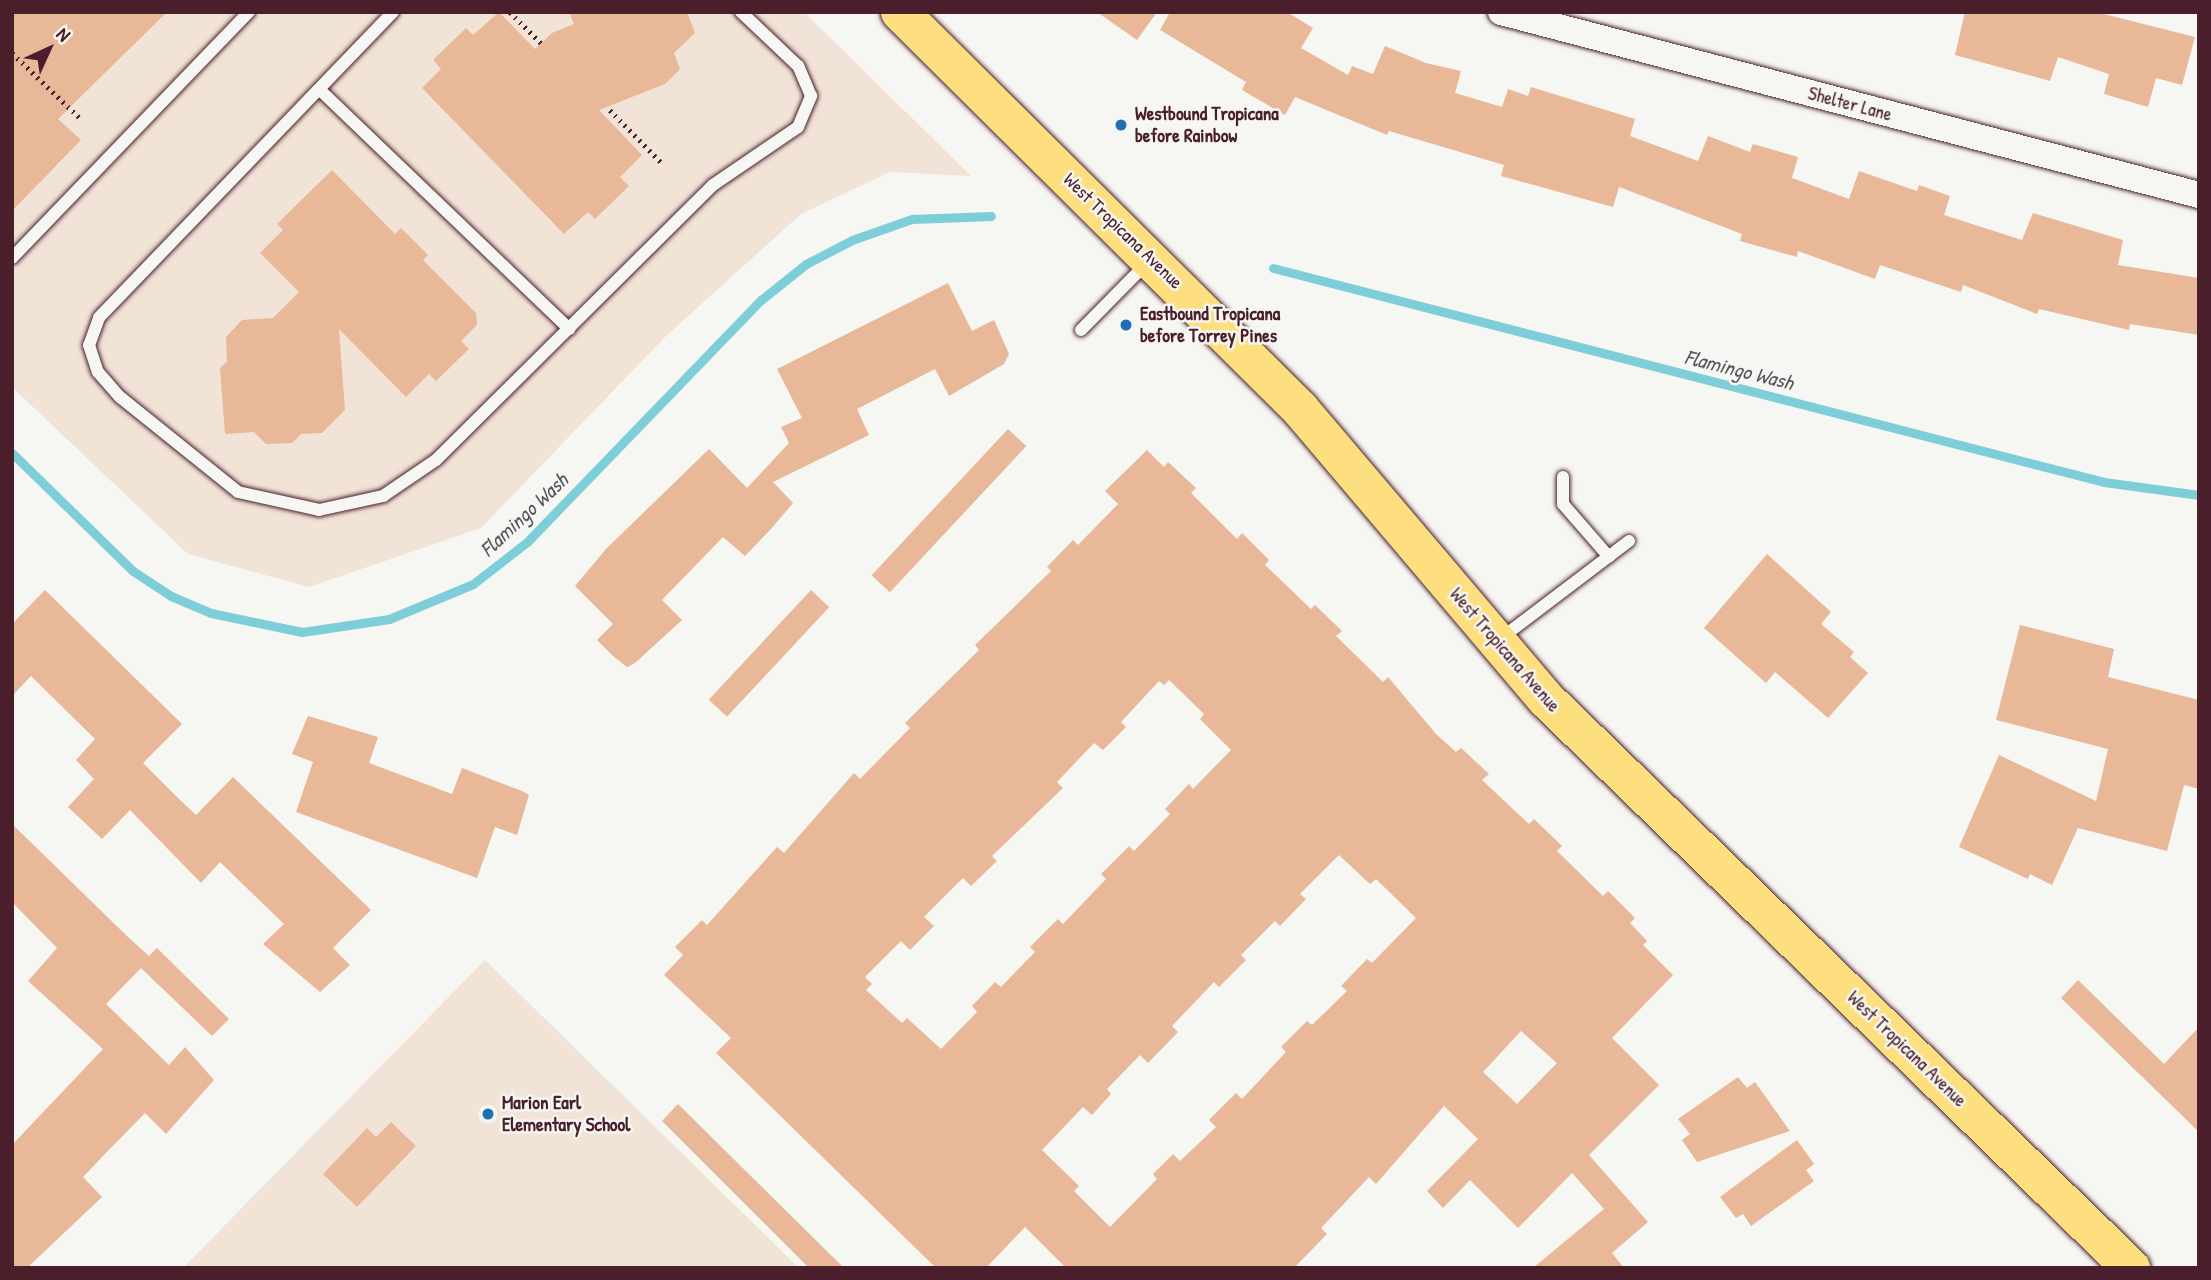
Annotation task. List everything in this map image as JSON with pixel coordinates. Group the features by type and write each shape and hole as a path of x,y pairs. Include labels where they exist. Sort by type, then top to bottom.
{"main road":[{"name":"West Tropicana Avenue","path":"900,12 1151,258 1300,409 1494,643 1547,701 2131,1268"}],"street":[{"name":"Shelter Lane","path":"1501,12 2199,195"}],"lane":[{"path":"12,258 249,12"},
{"path":"393,12 99,318 89,345 98,372 120,397 238,492 319,510 383,496 436,460 713,185 798,127 811,96 798,66 741,12"},
{"path":"319,89 569,329"},
{"path":"1081,330 1151,258"},
{"path":"1563,477 1563,504 1609,556"},
{"path":"1494,643 1629,541"}],"path":[{"path":"510,12 541,43"},
{"path":"12,53 82,120"},
{"path":"610,110 663,164"}],"shaded area":[{"path":"12,12 804,12 971,176 890,172 801,214 666,336 481,528 309,587 188,554 12,387"},
{"name":"Marion Earl Elementary School","path":"485,960 799,1268 183,1268"}],"building":[{"path":"12,12 167,12 58,119 81,140 12,211"},
{"path":"499,12 535,49 552,33 574,24 569,12 687,12 695,33 674,53 680,69 665,84 599,110 642,155 620,177 629,186 595,219 588,212 564,234 422,88 441,69 433,60 466,28 473,35"},
{"path":"1097,12 1157,12 1137,40"},
{"path":"1170,12 1287,12 1313,28 1301,48 1348,75 1352,66 1373,74 1385,46 1426,63 1461,71 1455,93 1502,107 1508,89 1528,96 1531,87 1635,119 1630,136 1698,161 1708,136 1750,152 1753,144 1798,157 1792,178 1849,199 1859,171 1917,191 1919,185 1950,196 1944,215 2022,240 2033,213 2123,240 2118,265 2199,278 2199,335 2130,324 2129,330 2039,309 2037,314 1963,285 1961,292 1880,265 1875,279 1798,251 1797,257 1740,241 1742,234 1619,187 1613,207 1501,176 1504,165 1389,131 1387,135 1295,97 1285,115 1242,90 1246,82 1160,30"},
{"path":"1965,12 2096,12 2195,37 2182,85 2156,78 2148,107 2104,94 2109,74 2058,57 2050,81 1955,55"},
{"path":"332,170 395,234 401,228 428,255 423,260 476,313 477,325 461,341 469,349 436,381 429,374 406,397 339,329 345,410 322,433 301,434 292,443 266,444 254,432 225,434 220,368 227,362 226,337 242,320 273,318 299,292 260,253 283,230 277,224"},
{"path":"948,283 972,331 994,320 1009,354 1004,364 949,396 935,369 857,409 869,435 773,482 793,503 771,529 745,556 723,537 662,600 682,620 635,663 627,667 613,656 597,640 613,624 575,586 606,549 709,449 747,488 789,443 781,427 802,418 777,369"},
{"path":"1008,429 1026,446 890,592 872,575"},
{"path":"1147,450 1164,467 1168,462 1196,488 1191,493 1237,539 1242,533 1269,560 1265,565 1311,609 1315,605 1342,631 1336,636 1383,682 1388,677 1436,734 1456,752 1461,748 1489,774 1482,780 1529,824 1534,819 1562,846 1557,851 1603,896 1608,891 1635,918 1630,923 1647,941 1643,945 1673,975 1612,1038 1659,1085 1589,1155 1648,1222 1612,1253 1624,1268 1533,1268 1604,1209 1572,1173 1518,1228 1470,1180 1443,1208 1427,1191 1478,1139 1444,1106 1376,1184 1369,1177 1321,1228 1327,1234 1294,1268 1066,1268 1025,1227 986,1268 936,1268 716,1053 731,1038 664,975 683,955 675,947 702,920 707,925 777,847 784,853 854,773 860,779 910,728 905,723 979,650 975,645 1051,571 1047,567 1073,540 1078,545 1118,504 1105,491","holes":["1169,680 1204,714 1200,719 1231,750 1193,789 1189,784 1165,809 1170,814 1134,851 1129,846 1101,874 1106,879 1063,924 1058,919 1030,947 1035,952 1001,987 995,982 972,1006 977,1012 941,1049 907,1018 902,1023 866,990 872,984 865,977 901,941 910,950 934,926 924,917 963,878 971,886 997,861 992,856 1063,788 1057,782 1094,743 1103,750 1126,727 1121,722 1159,681 1164,685","1339,855 1370,884 1376,879 1416,918 1372,963 1367,959 1341,986 1347,991 1312,1025 1307,1021 1281,1047 1286,1052 1242,1099 1236,1093 1209,1120 1216,1127 1180,1161 1173,1154 1153,1174 1157,1179 1110,1227 1074,1191 1079,1186 1042,1150 1083,1107 1092,1115 1111,1094 1107,1089 1140,1055 1148,1063 1178,1032 1172,1026 1214,982 1219,987 1246,960 1241,955 1275,921 1280,926 1306,899 1300,894","1521,1031 1557,1063 1517,1104 1483,1072"]},
{"path":"1767,554 1831,612 1821,624 1854,652 1850,657 1868,673 1828,718 1775,672 1766,683 1704,628"},
{"path":"45,590 182,724 143,763 179,799 196,815 233,777 371,910 333,948 350,965 320,992 263,944 284,924 220,862 201,883 130,810 102,839 68,807 94,779 76,760 95,739 31,676 12,696 12,624"},
{"path":"811,590 829,607 727,717 709,700"},
{"path":"2020,625 2114,649 2108,677 2199,700 2199,789 2184,785 2167,851 2078,828 2052,885 2030,874 2028,879 1959,847 1999,755 2096,801 2108,749 1996,720"},
{"path":"308,716 378,737 369,763 452,794 462,768 522,791 529,795 517,835 495,827 477,878 296,812 313,762 292,754"},
{"path":"12,824 149,956 157,948 229,1019 212,1036 141,968 106,1004 169,1065 185,1047 214,1080 166,1134 145,1113 83,1177 102,1197 27,1268 12,1268 12,1145 103,1049 28,981 57,948 12,902"},
{"path":"2078,980 2164,1064 2199,1027 2199,1132 2061,998"},
{"path":"1738,1077 1747,1088 1755,1082 1790,1131 1697,1162 1682,1140 1690,1134 1678,1119"},
{"path":"678,1104 844,1268 809,1268 662,1121"},
{"path":"391,1122 416,1146 357,1207 323,1174 367,1128 376,1137"},
{"path":"1797,1140 1814,1164 1806,1170 1814,1181 1751,1226 1743,1214 1736,1218 1720,1197"}],"waterway":[{"name":"Flamingo Wash","path":"12,453 133,571 171,596 211,613 302,632 389,619 473,584 527,542 761,300 806,264 852,240 912,219 991,216"},
{"name":"Flamingo Wash","path":"1273,268 2104,482 2199,495"}],"place":[{"name":"Westbound Tropicana before Rainbow","path":"1121,125"},
{"name":"Eastbound Tropicana before Torrey Pines","path":"1126,325"},
{"name":"Marion Earl Elementary School","path":"488,1114"}]}
